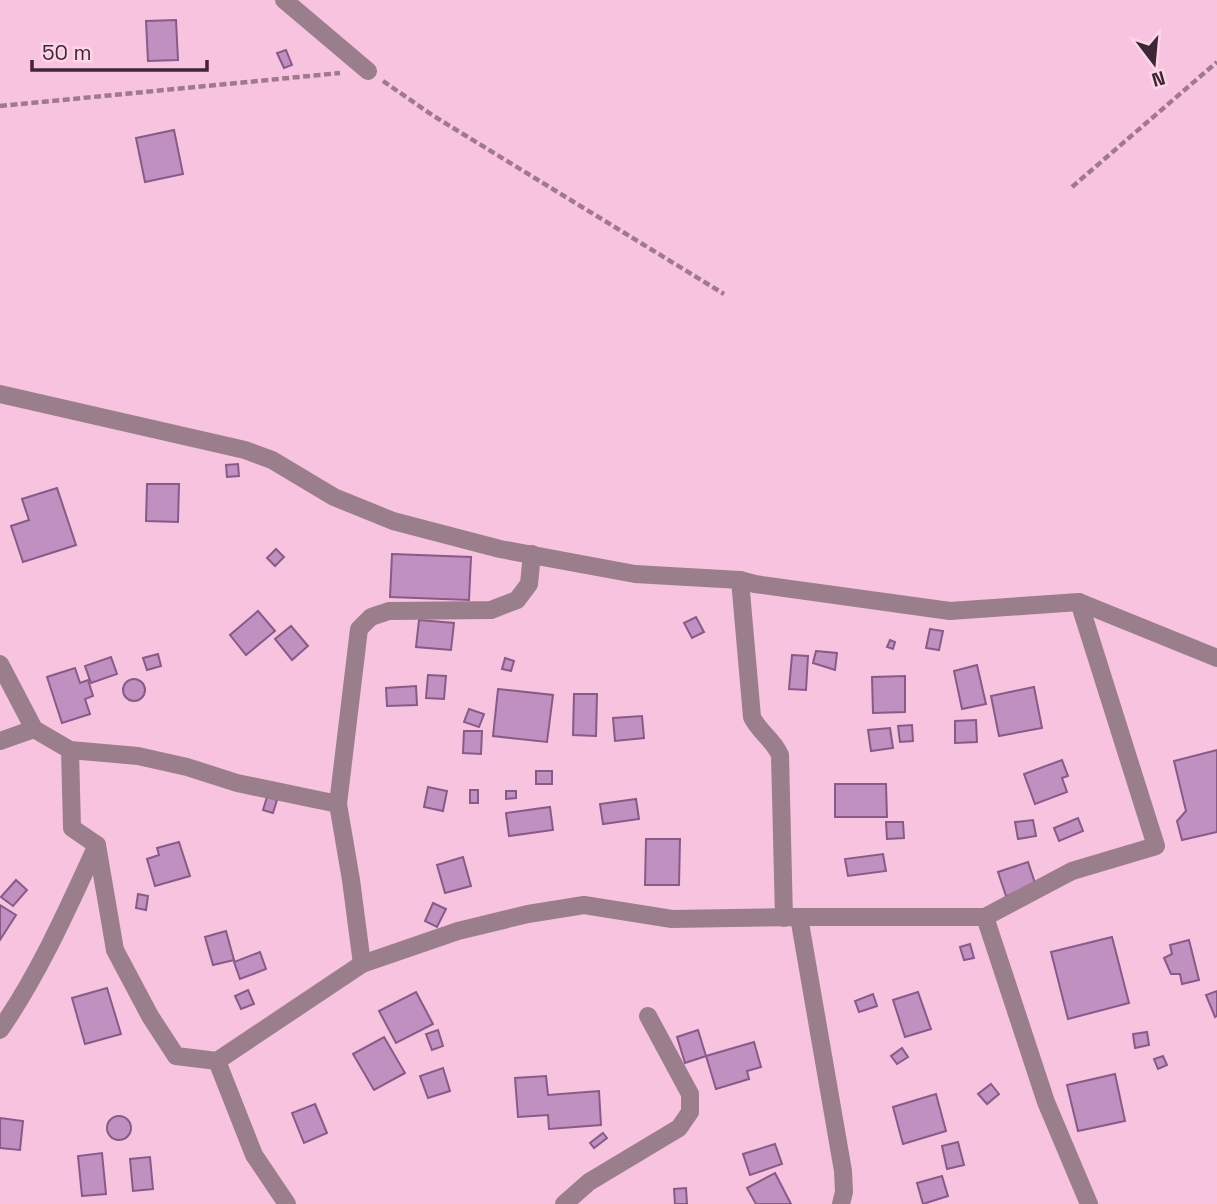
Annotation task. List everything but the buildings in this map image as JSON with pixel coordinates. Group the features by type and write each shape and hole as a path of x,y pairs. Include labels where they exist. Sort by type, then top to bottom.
{"street":[{"path":"284,0 368,71"},
{"path":"0,394 245,450 272,460 334,497 374,515 487,545 635,574 740,580 950,611 1079,603 1217,658"},
{"path":"362,964 338,804 359,629 372,617 389,611 491,610 517,600 529,584 532,554"},
{"path":"740,580 752,717 757,727 775,743 780,755 791,918 843,1171 844,1192 841,1204"},
{"path":"70,750 72,828 97,845 115,950 150,1016 176,1056 217,1060 362,964 458,931 584,905 671,919 985,917 1072,870 1156,846 1079,603"},
{"path":"0,664 34,729 70,750 138,756 187,766 237,783 338,804"},
{"path":"0,741 34,729"},
{"path":"0,1030 21,1000 54,940 97,845"},
{"path":"985,917 1046,1102 1088,1204"},
{"path":"564,1204 589,1182 679,1128 690,1112 690,1094 648,1016"},
{"path":"217,1060 254,1155 287,1204"}],"path":[{"path":"1072,187 1217,62"},
{"path":"0,106 368,71 432,115 724,294"}]}
